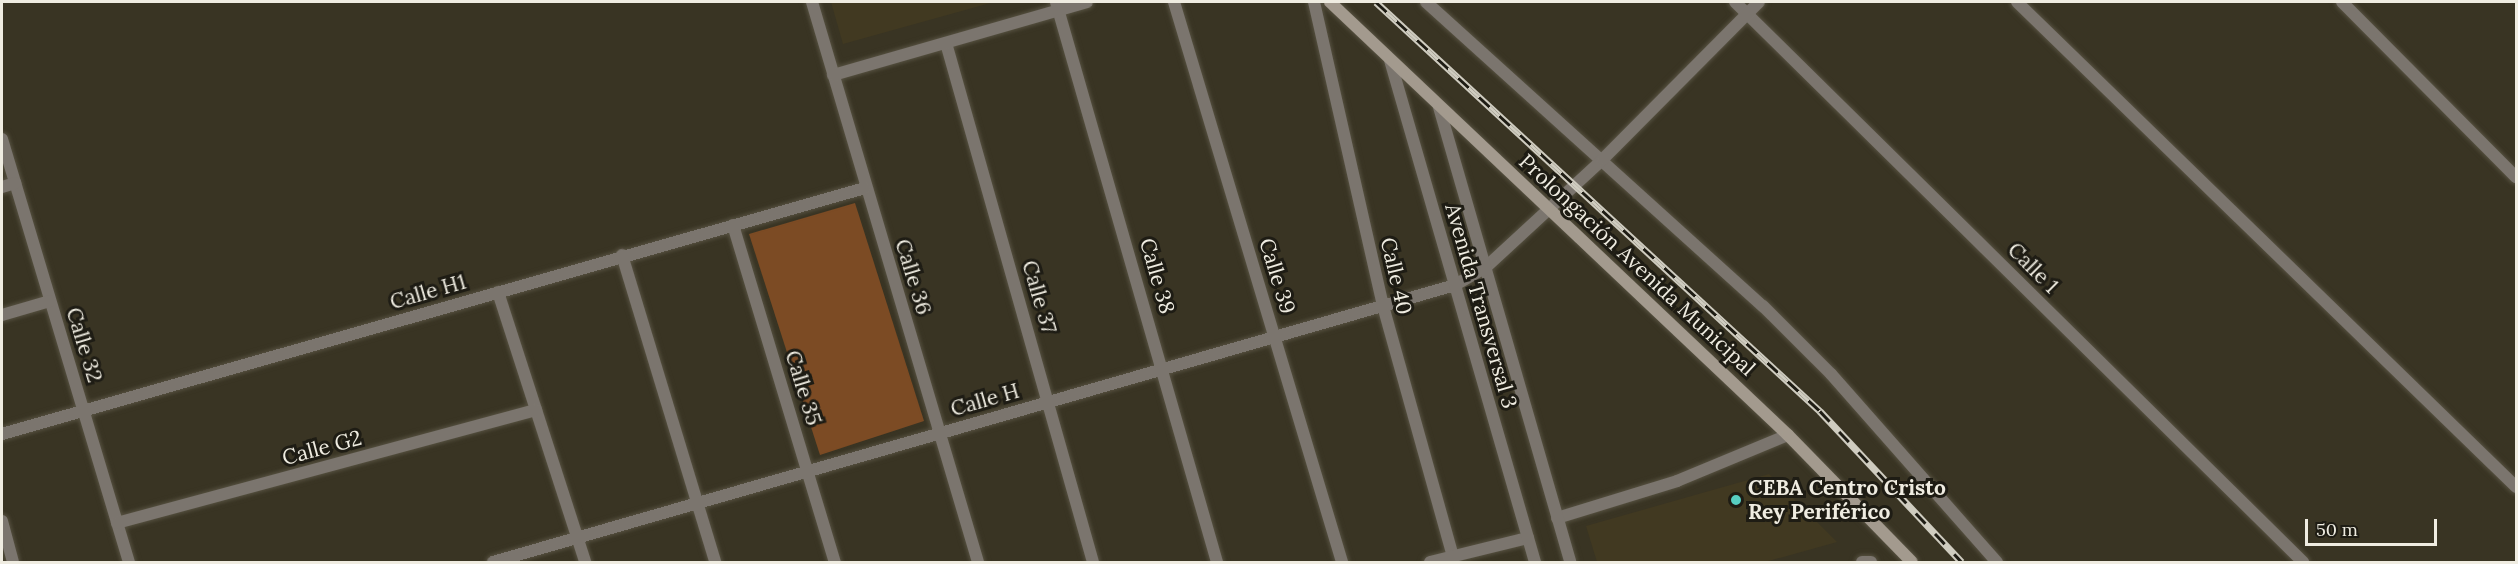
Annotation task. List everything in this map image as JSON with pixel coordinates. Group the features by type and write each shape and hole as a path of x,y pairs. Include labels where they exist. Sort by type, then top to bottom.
{"main road":[{"name":"Prolongación Avenida Municipal","path":"1330,2 1788,435 1912,562"}],"street":[{"name":"Calle 36","path":"812,2 865,188 978,562"},
{"path":"833,75 946,43 1057,6 1087,2"},
{"name":"Calle 39","path":"1174,2 1342,562"},
{"name":"Calle 40","path":"1314,2 1383,306 1453,556"},
{"path":"1426,2 1603,159 1763,306 1831,374 1996,562"},
{"name":"Calle 1","path":"1735,2 2303,562"},
{"name":"Calle H","path":"493,562 1455,285 1485,268 1603,159 1759,2"},
{"path":"2017,2 2517,487"},
{"path":"2342,2 2517,177"},
{"name":"Calle 38","path":"1057,6 1164,369 1217,562"},
{"name":"Calle 37","path":"946,43 1093,562"},
{"name":"Avenida Transversal 3","path":"1390,60 1535,562"},
{"name":"Avenida Transversal 3","path":"1439,107 1570,562"},
{"name":"Calle 32","path":"2,139 129,562"},
{"path":"2,187 15,183"},
{"name":"Calle H1","path":"2,434 84,413 622,255 865,188"},
{"name":"Calle 35","path":"733,225 835,562"},
{"path":"622,255 715,562"},
{"path":"498,292 585,562"},
{"path":"2,315 50,301"},
{"name":"Calle G2","path":"117,523 536,410"},
{"path":"1557,518 1677,481 1788,435"},
{"path":"2,521 14,562"},
{"path":"1430,562 1528,538"},
{"path":"1862,562 1871,562"}],"shaded area":[{"path":"831,2 994,2 843,44"},
{"path":"855,203 924,421 820,455 749,234"},
{"name":"CEBA Centro Cristo Rey Periférico","path":"1769,474 1837,542 1765,562 1597,562 1586,526"}],"railway":[{"path":"1376,2 1820,411 1962,562"}],"place":[{"name":"CEBA Centro Cristo Rey Periférico","path":"1736,500"}]}
